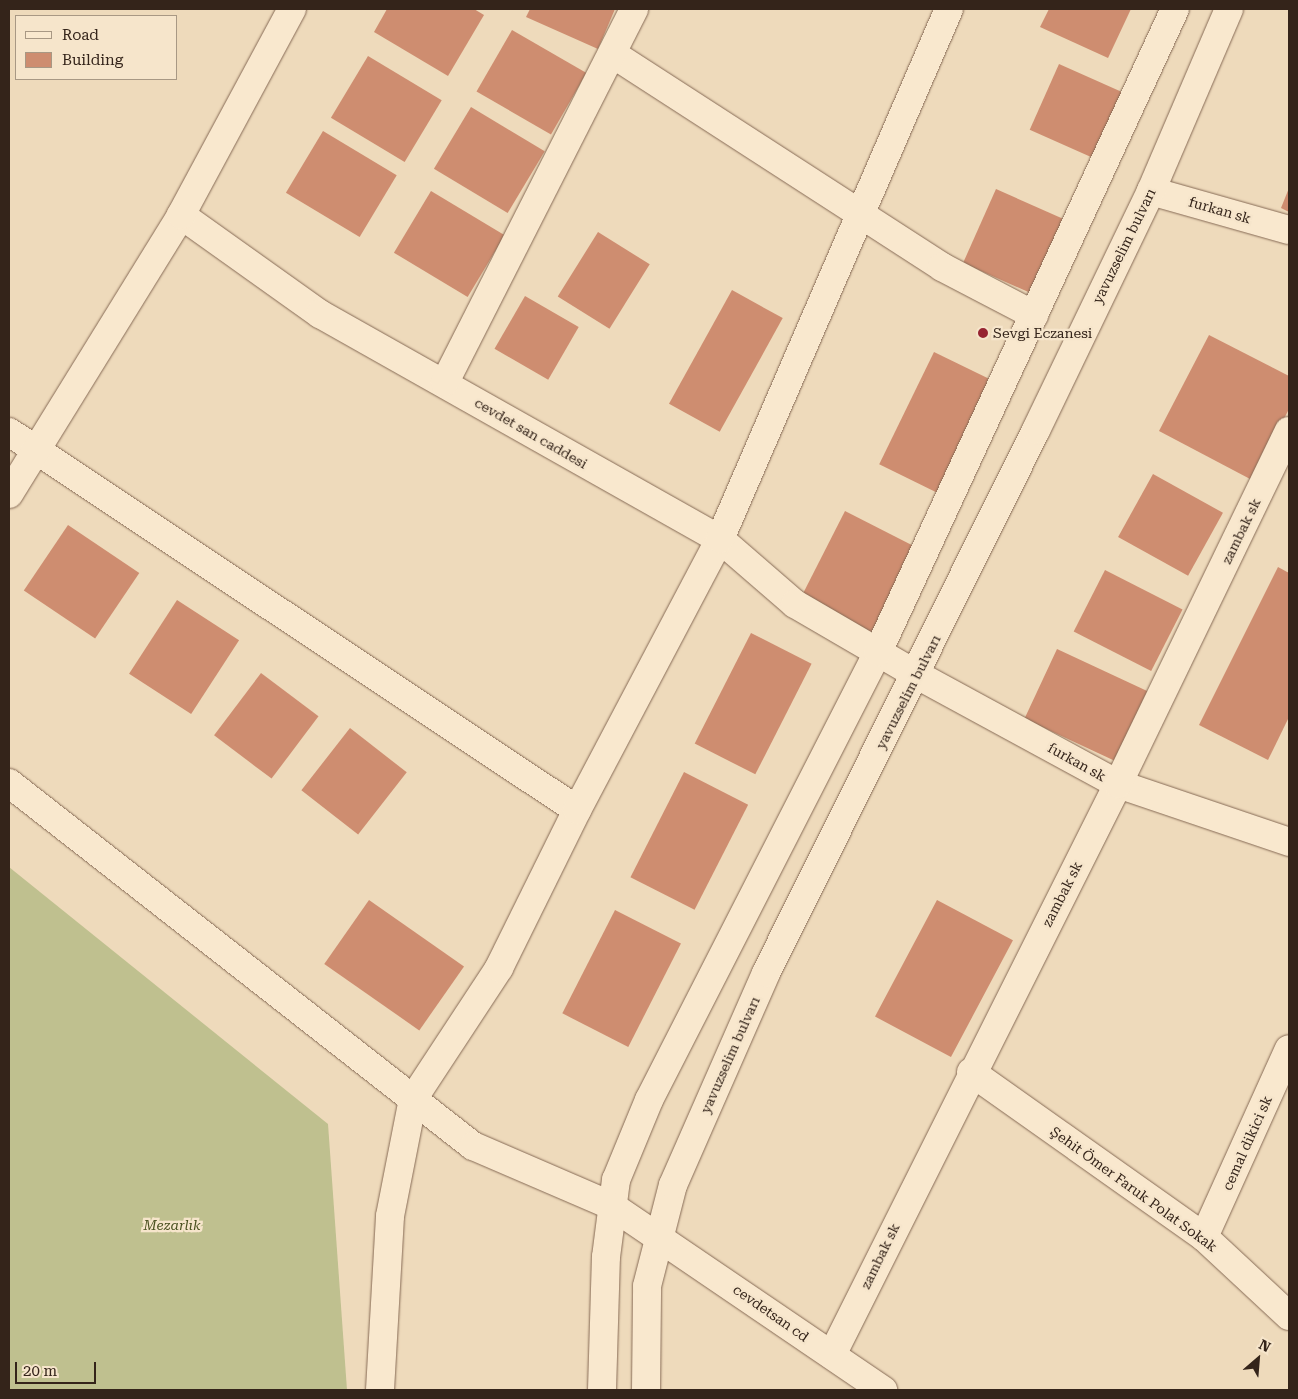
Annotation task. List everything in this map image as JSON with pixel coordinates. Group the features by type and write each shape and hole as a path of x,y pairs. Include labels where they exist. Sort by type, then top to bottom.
{"street":[{"path":"9,494 37,453 181,215 292,9"},
{"path":"445,382 613,54 634,9"},
{"path":"380,1390 390,1216 413,1099 499,968 577,810 720,539 949,9"},
{"path":"602,1390 606,1257 616,1180 649,1100 878,652 1175,9"},
{"name":"yavuzselim bulvarı","path":"646,1390 647,1286 673,1185 766,973 917,675 1151,191 1229,9"},
{"path":"613,54 942,267 1034,315"},
{"name":"furkan sk","path":"1151,191 1289,230"},
{"name":"cevdet san caddesi","path":"181,215 320,314 445,382 720,539 795,604 878,652"},
{"name":"zambak sk","path":"832,1355 970,1072 1118,784 1289,431"},
{"path":"9,432 37,453 577,810"},
{"name":"furkan sk","path":"878,652 1118,784 1289,842"},
{"name":"cevdetsan cd","path":"9,783 474,1146 612,1206 660,1236 883,1390"},
{"name":"cemal dikici sk","path":"1204,1237 1289,1049"},
{"name":"Şehit Ömer Faruk Polat Sokak","path":"970,1072 1204,1237 1289,1316"}],"green space":[{"name":"Mezarlık","path":"9,867 328,1124 347,1390 9,1390"}],"building":[{"path":"387,9 474,9 484,15 448,76 374,32"},
{"path":"530,9 615,9 598,49 526,17"},
{"path":"1049,9 1131,9 1108,58 1040,27"},
{"path":"512,30 586,73 551,134 476,91"},
{"path":"368,56 442,100 405,162 331,118"},
{"path":"1059,64 1125,93 1095,159 1030,130"},
{"path":"471,107 545,151 508,213 434,169"},
{"path":"323,131 397,175 360,237 286,193"},
{"path":"1289,188 1289,212 1281,208"},
{"path":"996,189 1066,220 1033,294 963,263"},
{"path":"431,191 505,235 468,297 394,253"},
{"path":"598,232 650,264 609,329 558,296"},
{"path":"732,290 783,318 720,432 669,404"},
{"path":"525,296 579,327 548,380 494,349"},
{"path":"1209,335 1289,376 1289,409 1252,480 1159,431"},
{"path":"934,352 992,380 937,492 879,464"},
{"path":"1153,474 1223,513 1188,576 1118,537"},
{"path":"845,511 918,548 874,635 801,597"},
{"path":"68,525 139,573 95,639 24,590"},
{"path":"1278,567 1289,573 1289,717 1268,760 1199,725"},
{"path":"1105,570 1183,609 1151,671 1074,631"},
{"path":"177,600 239,640 191,714 129,674"},
{"path":"751,633 812,664 755,774 695,743"},
{"path":"1057,649 1150,693 1118,762 1024,719"},
{"path":"261,673 319,716 272,779 214,735"},
{"path":"350,728 407,772 358,835 301,790"},
{"path":"684,772 748,805 695,910 630,877"},
{"path":"369,900 464,967 419,1030 324,964"},
{"path":"937,900 1013,940 951,1057 875,1017"},
{"path":"615,910 681,944 628,1047 562,1013"}],"place":[{"name":"Sevgi Eczanesi","path":"983,333"}]}
